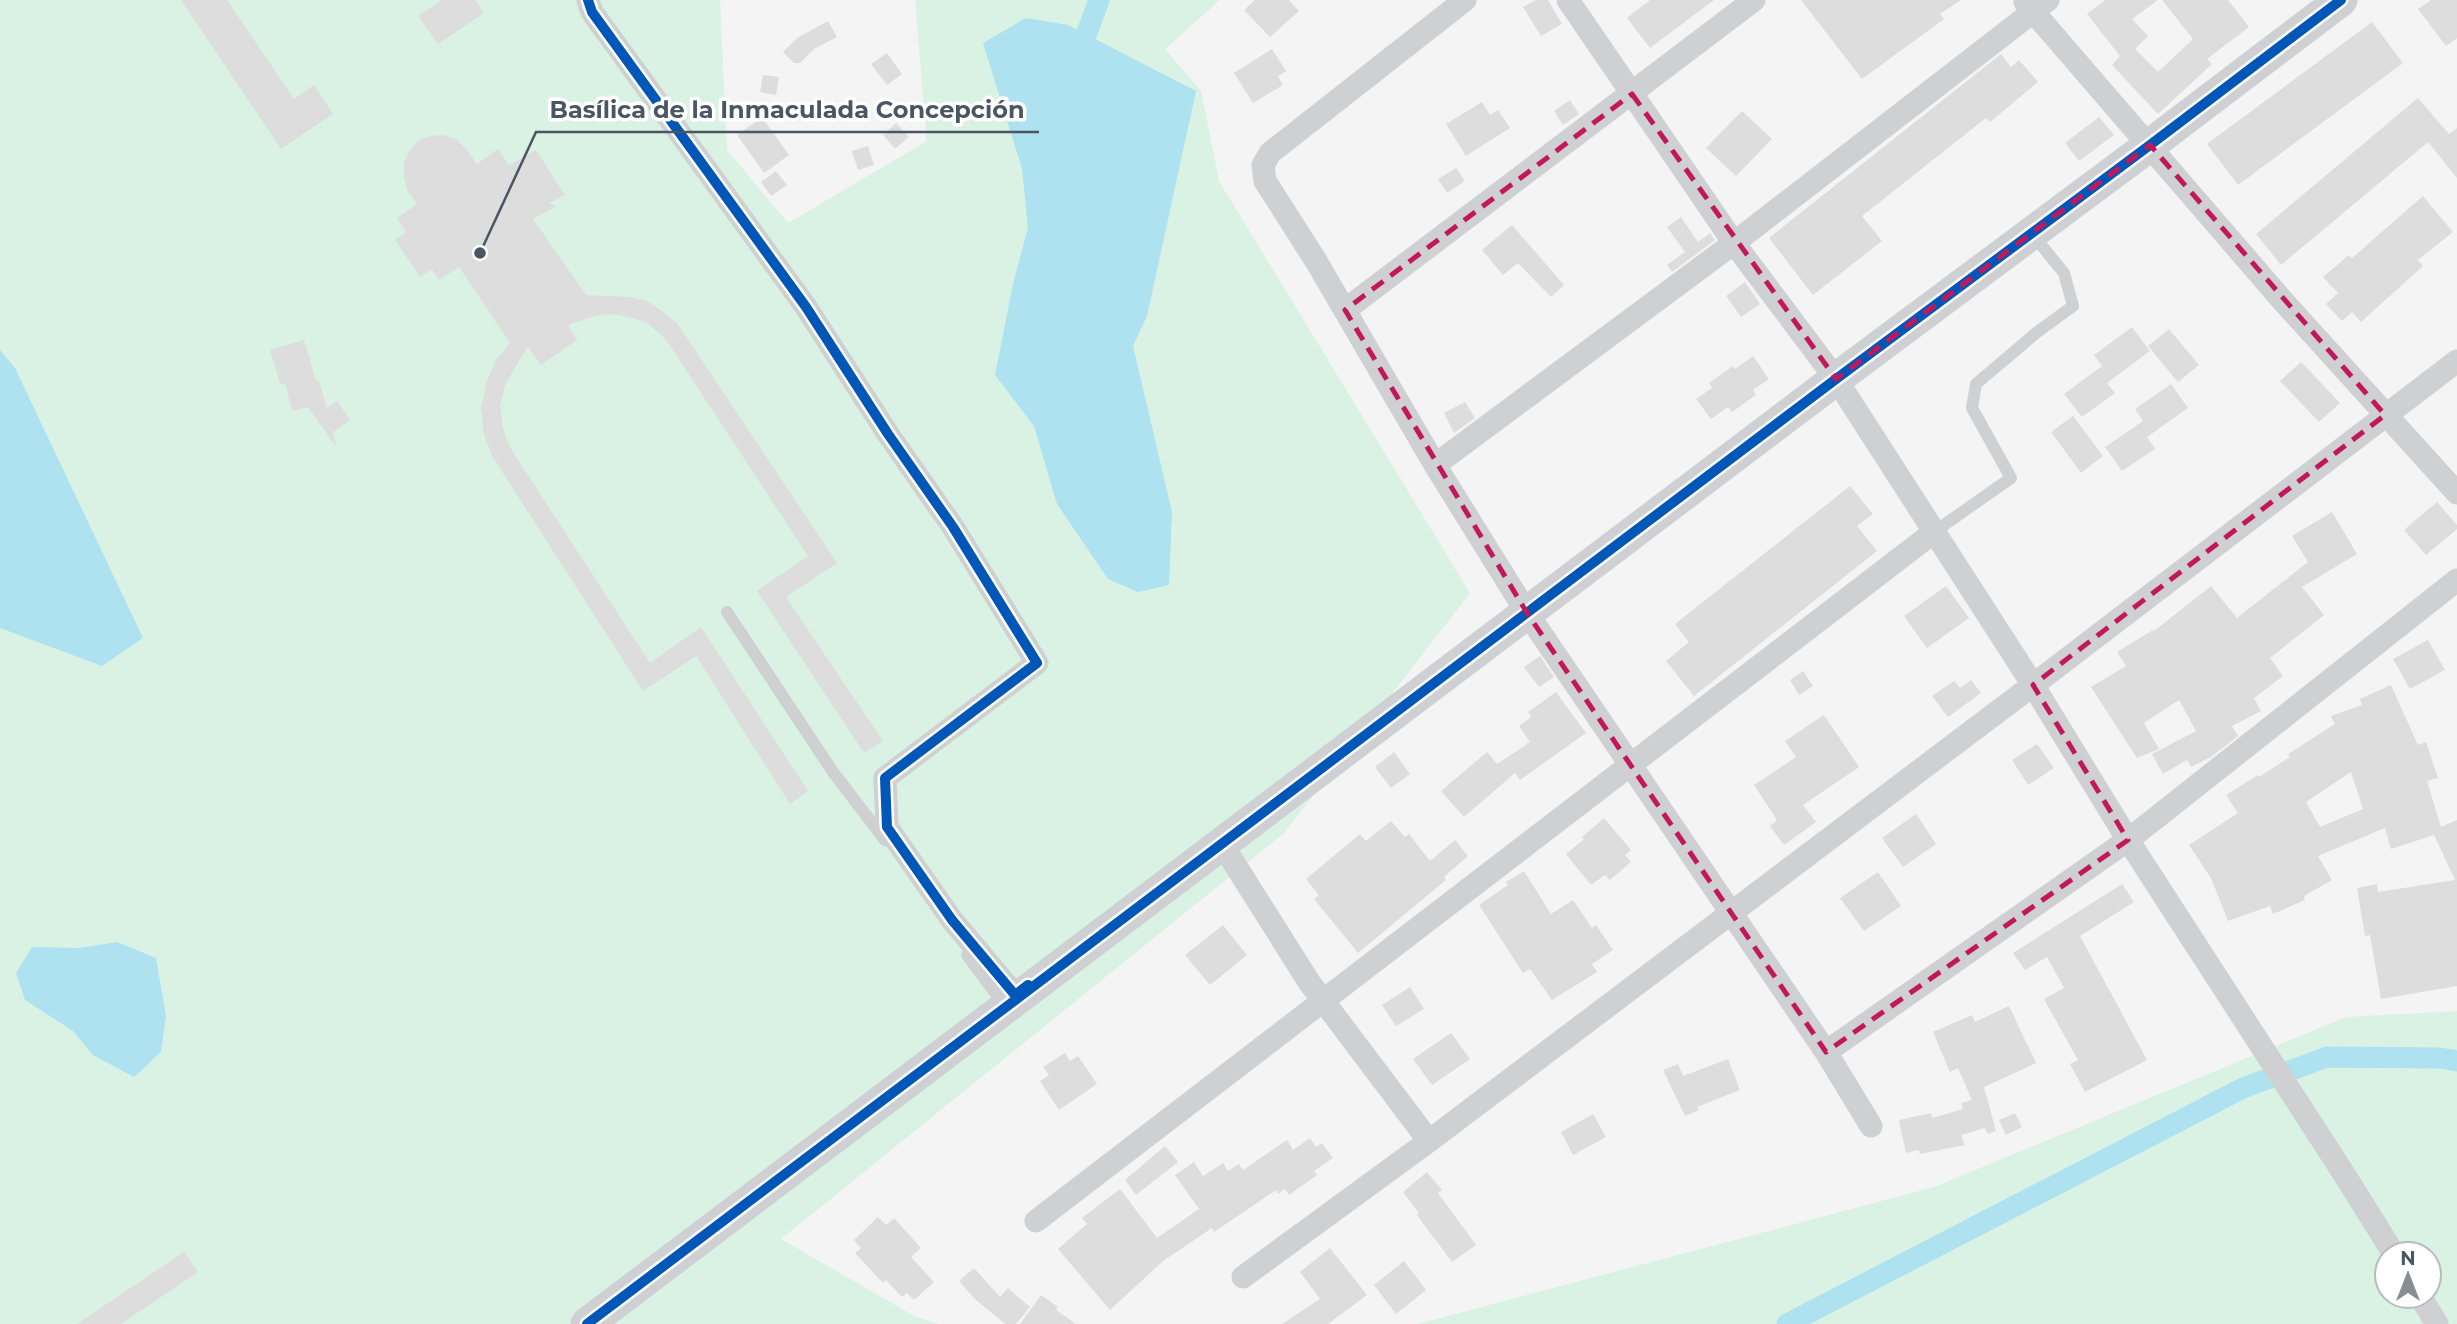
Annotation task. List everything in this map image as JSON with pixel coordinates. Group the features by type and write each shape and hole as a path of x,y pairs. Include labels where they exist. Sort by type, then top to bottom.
{"street":[{"path":"588,0 592,12 806,307 888,434 953,527 1037,663 885,778 887,828 951,920 1015,995 1116,916 1298,786"},
{"path":"1465,0 1270,153 1263,164 1265,181 1527,613 1825,1052 1871,1126"},
{"path":"1569,0 1734,243 1836,379 2385,1240"},
{"path":"1345,310 1754,0"},
{"path":"587,1324 2341,0"},
{"path":"1436,465 1734,243 2035,4 2282,300 2457,493"},
{"path":"1243,1277 1429,1141 2457,361"},
{"path":"1036,1221 1934,532"},
{"path":"1825,1052 2128,840 2457,580"},
{"path":"1222,844 1322,1000 1429,1141"}],"lane":[{"path":"1934,532 2011,478 1972,408 1976,384 2073,306 2064,273 2031,233"},
{"path":"727,612 833,772 871,820 1006,1008"}],"highlighted area":[{"path":"1632,94 1836,379 2150,145 2385,415 2033,685 2128,840 1826,1052 1527,613 1345,310"}],"green space":[{"path":"0,0 720,0 727,150 788,223 927,141 915,0 1220,0 1165,49 1201,91 1219,181 1470,593 1284,833 781,1239 916,1317 939,1324 0,1324"},
{"path":"2457,1011 2457,1324 1418,1324 1934,1187 2346,1017"}],"water":[{"path":"1026,18 1068,25 1196,91 1147,316 1133,346 1172,512 1169,585 1138,592 1108,579 1057,504 1034,426 995,375 1013,284 1028,228 1022,169 983,43"},
{"path":"0,350 15,368 143,638 102,666 0,628"},
{"path":"117,942 156,958 166,1016 161,1052 134,1077 93,1055 73,1031 25,1000 16,973 32,947 79,948"}],"building":[{"path":"181,0 227,0 294,99 314,85 333,114 281,149"},
{"path":"442,0 475,0 484,13 438,44 418,16"},
{"path":"1255,0 1289,0 1299,11 1270,37 1244,10"},
{"path":"1536,0 1548,0 1562,24 1541,36 1523,7"},
{"path":"1650,0 1714,0 1650,48 1627,18"},
{"path":"1801,0 1961,0 1940,14 1944,19 1862,79"},
{"path":"2105,0 2158,0 2132,19 2148,36 2135,49 2158,72 2193,39 2162,0 2228,0 2249,27 2207,59 2212,64 2158,114 2112,65 2120,56 2087,14"},
{"path":"2431,0 2457,0 2457,38 2446,46 2418,9"},
{"path":"828,21 837,37 814,49 800,63 794,63 783,52 797,38"},
{"path":"2372,22 2403,63 2238,185 2207,144"},
{"path":"1272,49 1286,71 1278,76 1283,85 1253,103 1234,73"},
{"path":"887,53 902,74 887,85 871,64"},
{"path":"2001,54 2011,67 2019,60 2038,82 1990,122 1986,118 1862,216 1882,241 1813,295 1769,238"},
{"path":"763,75 779,77 776,95 760,92"},
{"path":"2418,98 2449,134 2457,128 2457,178 2428,142 2281,265 2256,234"},
{"path":"1570,100 1579,114 1563,125 1554,111"},
{"path":"1482,102 1490,115 1498,110 1510,128 1466,156 1446,124"},
{"path":"1742,111 1772,139 1736,176 1706,148"},
{"path":"762,117 789,155 764,173 737,135"},
{"path":"2099,117 2114,135 2079,161 2065,143"},
{"path":"896,123 909,137 895,149 883,135"},
{"path":"443,135 456,139 477,164 498,149 509,165 536,150 565,195 549,203 556,206 533,219 586,295 629,297 647,301 677,323 837,563 786,597 883,741 864,753 757,591 808,556 662,336 647,323 612,314 595,316 568,325 577,340 541,365 528,347 505,385 500,407 509,446 650,663 701,627 808,791 790,804 696,656 643,691 492,456 484,435 481,408 487,381 496,359 510,343 459,267 439,280 432,269 420,277 395,240 406,232 397,218 417,204 407,190 404,177 404,163 409,151 418,141"},
{"path":"868,146 874,165 858,170 852,151"},
{"path":"1456,168 1465,181 1447,193 1438,179"},
{"path":"776,171 787,185 771,196 761,182"},
{"path":"2423,196 2453,232 2418,260 2423,266 2361,322 2352,312 2342,321 2326,304 2338,293 2323,277 2349,255 2352,258"},
{"path":"1681,217 1698,242 1710,233 1715,240 1672,272 1667,265 1685,252 1667,227"},
{"path":"1512,225 1564,285 1551,297 1518,263 1503,275 1482,250"},
{"path":"1745,282 1760,304 1741,317 1726,296"},
{"path":"2132,327 2150,351 2107,383 2115,393 2082,417 2064,394 2102,366 2094,355"},
{"path":"2169,329 2199,365 2178,382 2148,346"},
{"path":"304,340 327,408 337,401 350,420 333,432 335,445 308,407 292,411 285,383 280,384 270,350"},
{"path":"1753,356 1769,379 1753,390 1756,395 1732,412 1728,407 1711,419 1696,399 1712,388 1709,383"},
{"path":"2301,362 2340,403 2319,422 2280,381"},
{"path":"2171,384 2188,408 2147,437 2155,449 2122,471 2105,447 2143,421 2135,409"},
{"path":"1465,402 1475,418 1454,433 1444,413"},
{"path":"2073,416 2103,456 2081,473 2051,432"},
{"path":"1850,486 1873,514 1857,526 1877,551 1694,696 1666,661 1689,642 1675,624"},
{"path":"2437,502 2457,525 2457,529 2426,555 2404,530"},
{"path":"2332,512 2357,554 2302,587 2324,615 2270,658 2283,676 2254,698 2261,711 2232,726 2238,736 2211,757 2191,767 2187,760 2163,774 2152,754 2196,731 2179,700 2144,723 2159,749 2137,758 2091,687 2126,666 2117,652 2154,631 2211,586 2237,618 2308,562 2292,536"},
{"path":"1946,586 1969,618 1927,648 1904,616"},
{"path":"2428,640 2445,670 2410,689 2393,659"},
{"path":"1540,656 1554,677 1539,687 1524,667"},
{"path":"1803,671 1813,686 1799,695 1790,680"},
{"path":"1971,680 1981,693 1948,717 1932,696 1954,681 1960,688"},
{"path":"2391,685 2418,745 2426,742 2438,778 2427,781 2441,827 2457,820 2457,986 2381,999 2370,935 2365,936 2357,888 2377,884 2378,892 2455,880 2434,835 2391,849 2385,828 2318,856 2332,880 2304,896 2305,900 2273,914 2270,906 2228,921 2211,878 2189,845 2238,813 2226,795 2290,757 2288,754 2335,724 2331,716 2362,705 2360,699","holes":["2351,772 2363,809 2320,827 2306,802"]},
{"path":"1556,692 1586,733 1520,780 1515,773 1464,817 1441,791 1487,752 1497,764 1530,742 1519,726 1531,717 1528,712"},
{"path":"1824,715 1859,767 1803,805 1816,822 1784,845 1770,826 1777,820 1754,785 1796,757 1785,741"},
{"path":"2037,744 2054,768 2028,785 2012,760"},
{"path":"1394,752 1410,774 1391,788 1375,767"},
{"path":"1916,814 1936,844 1903,867 1882,838"},
{"path":"1604,818 1631,850 1625,855 1631,862 1610,880 1605,875 1591,885 1566,854"},
{"path":"1391,821 1405,837 1409,834 1430,861 1455,840 1468,856 1444,877 1446,880 1358,953 1314,899 1319,895 1306,879 1360,834 1366,841"},
{"path":"1524,871 1551,914 1573,900 1592,928 1596,925 1613,950 1592,964 1597,972 1552,1000 1530,969 1523,973 1479,905"},
{"path":"1878,872 1901,906 1864,931 1840,898"},
{"path":"2122,884 2134,902 2080,936 2147,1060 2085,1092 2070,1064 2078,1060 2044,999 2064,988 2047,957 2025,970 2013,953"},
{"path":"1223,925 1247,955 1210,985 1185,955"},
{"path":"1410,987 1424,1009 1396,1026 1382,1005"},
{"path":"2009,1006 2036,1063 1984,1087 1996,1131 1988,1134 1985,1128 1961,1135 1965,1145 1920,1154 1919,1150 1906,1153 1899,1120 1931,1113 1932,1118 1963,1109 1961,1103 1972,1100 1958,1068 1950,1072 1933,1032 1972,1015 1975,1022"},
{"path":"1451,1033 1470,1059 1432,1085 1413,1059"},
{"path":"1065,1053 1070,1061 1078,1056 1097,1084 1059,1110 1040,1081 1049,1075 1043,1067"},
{"path":"1728,1059 1740,1090 1697,1107 1699,1110 1685,1116 1663,1070 1678,1064 1683,1076"},
{"path":"2015,1113 2022,1127 2006,1135 1999,1120"},
{"path":"1593,1114 1606,1137 1573,1155 1561,1132"},
{"path":"1310,1138 1316,1147 1322,1143 1333,1158 1314,1171 1317,1175 1289,1195 1285,1189 1278,1194 1276,1190 1214,1232 1212,1228 1163,1261 1110,1310 1058,1249 1087,1224 1082,1218 1120,1189 1157,1238 1199,1209 1175,1175 1194,1162 1203,1176 1223,1163 1228,1171 1239,1164 1243,1170 1287,1140 1293,1150"},
{"path":"1165,1146 1178,1162 1136,1195 1125,1180"},
{"path":"1427,1172 1442,1190 1438,1193 1476,1245 1452,1262 1403,1192"},
{"path":"878,1217 886,1225 894,1218 921,1248 911,1257 934,1282 914,1300 907,1293 902,1297 886,1280 883,1283 855,1253 861,1248 854,1240"},
{"path":"1330,1248 1367,1295 1328,1324 1282,1324 1320,1299 1300,1272"},
{"path":"184,1252 198,1272 121,1324 77,1324"},
{"path":"1404,1261 1426,1290 1396,1314 1374,1285"},
{"path":"974,1268 1000,1297 1008,1288 1030,1307 1016,1324 1005,1324 975,1299 959,1281"},
{"path":"1041,1295 1058,1307 1056,1310 1076,1324 1020,1324"}],"waterway":[{"path":"1086,35 1099,0"},
{"path":"1787,1324 2243,1088 2327,1057 2440,1058 2457,1061"}],"cycle path":[{"path":"588,0 592,12 806,307 888,434 953,527 1037,663 885,778 887,827 952,920 1015,995 1028,985"},
{"path":"587,1324 2341,0"}],"place":[{"name":"Basílica de la Inmaculada Concepción","path":"480,253"}]}
